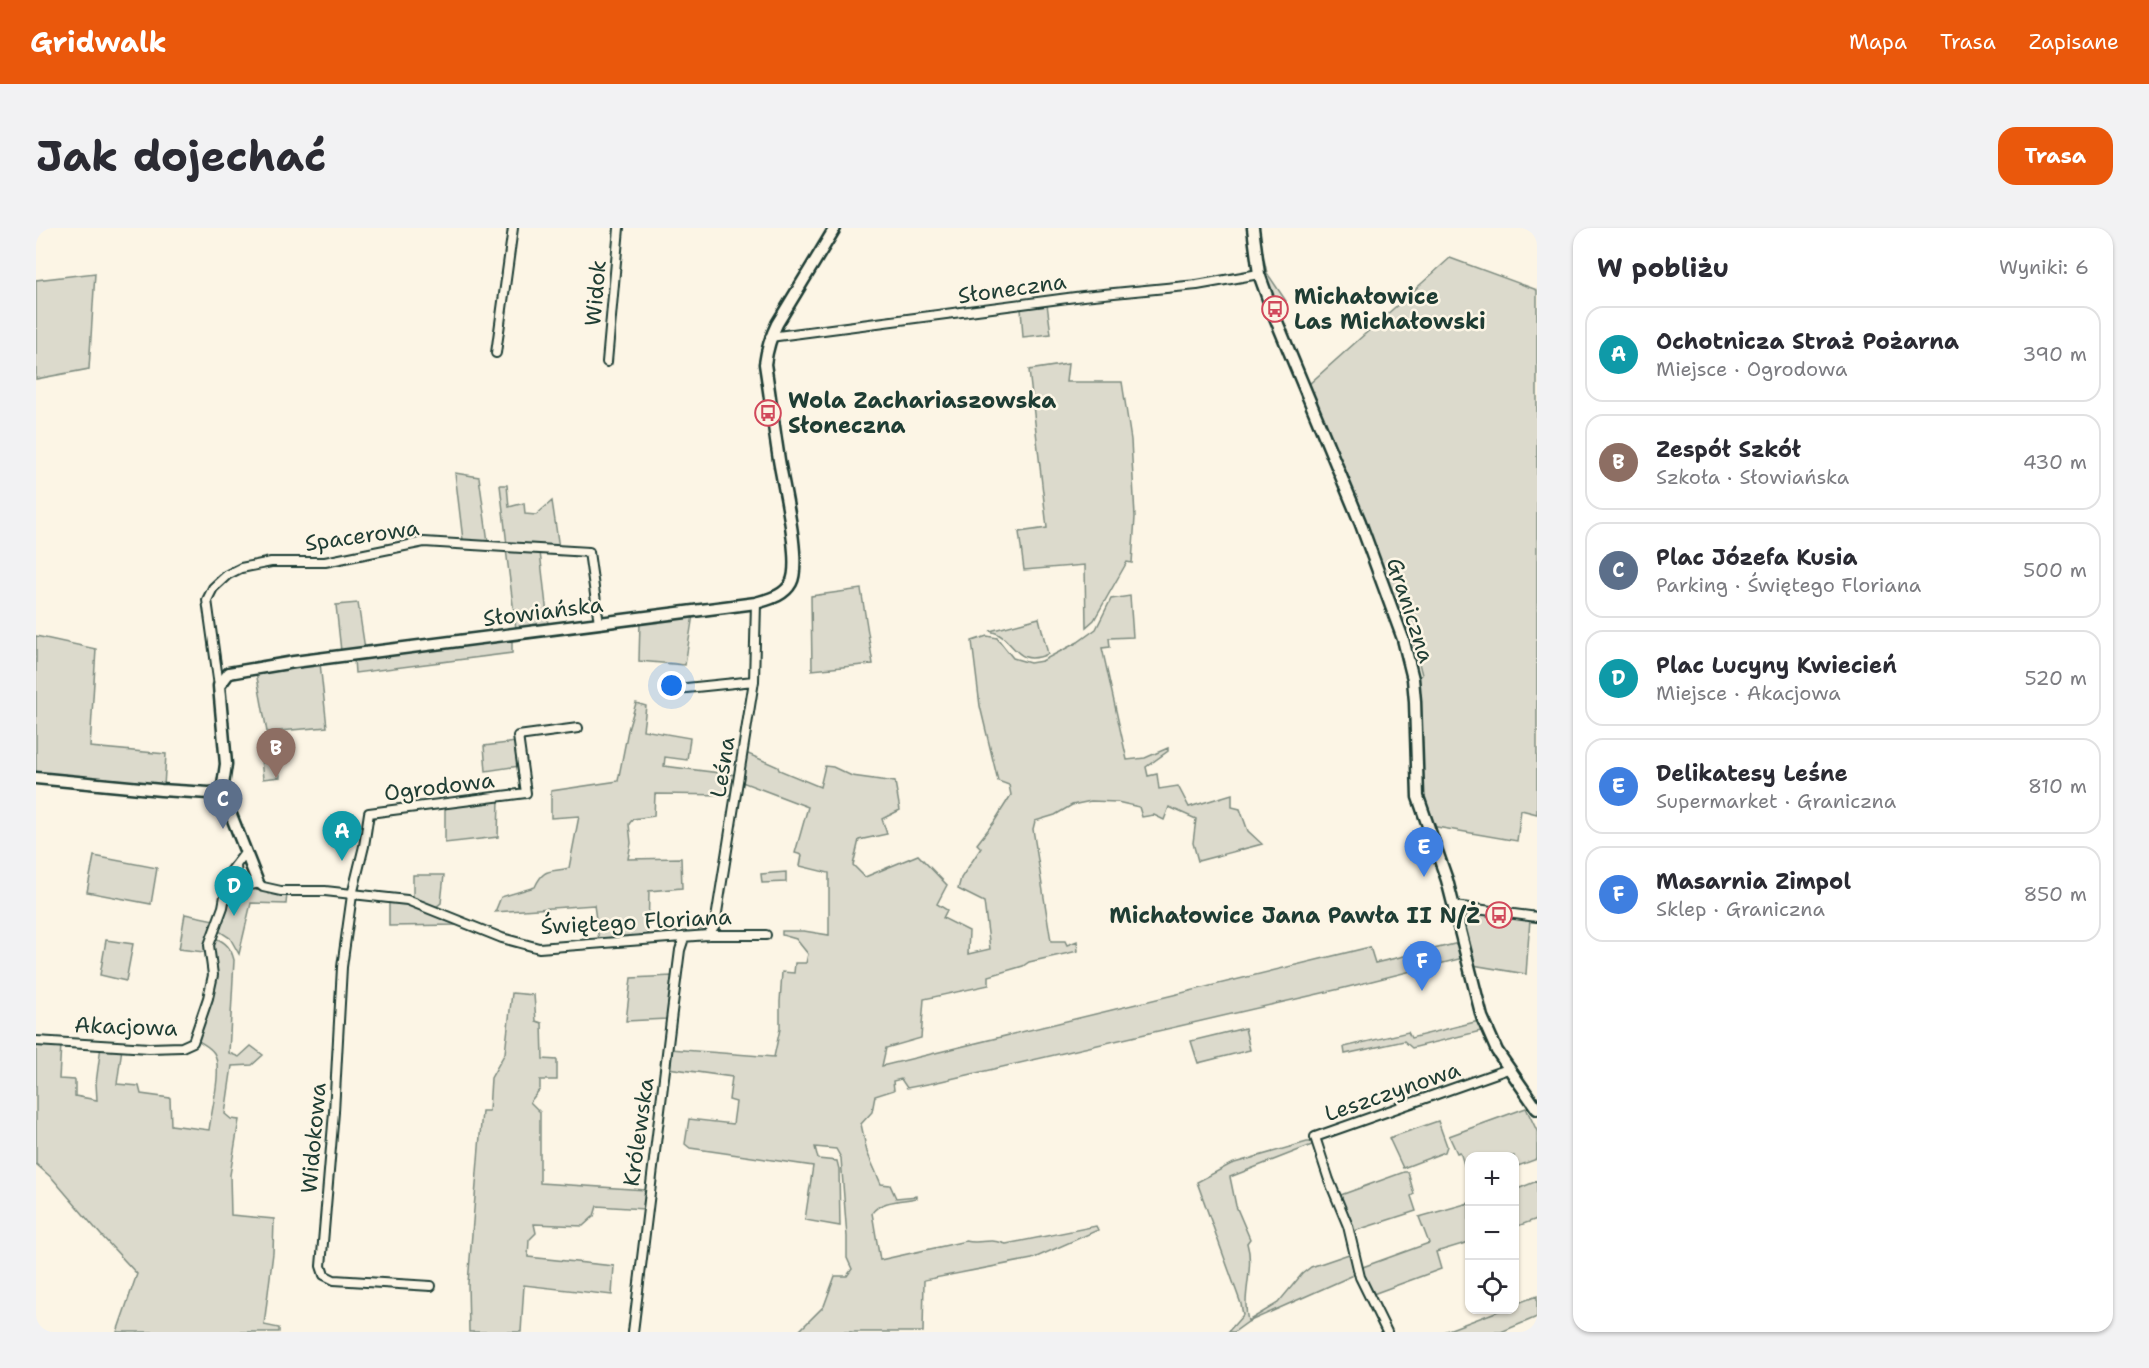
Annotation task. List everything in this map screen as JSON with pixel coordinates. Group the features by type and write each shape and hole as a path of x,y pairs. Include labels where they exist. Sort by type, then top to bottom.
{"street":[{"path":"496,353 513,228"},
{"name":"Widok","path":"607,362 619,228"},
{"name":"Słowiańska","path":"219,686 229,673 756,603 775,597 786,590 791,583 794,566 792,534 765,364 770,338 836,228"},
{"name":"Graniczna","path":"1252,228 1259,274 1272,310 1360,522 1403,639 1413,679 1418,797 1454,906 1482,1017 1497,1051 1537,1109"},
{"name":"Słoneczna","path":"770,338 1083,296 1197,285 1259,274"},
{"name":"Spacerowa","path":"219,686 207,600 213,588 227,575 241,568 271,562 325,562 424,542 589,552 599,623"},
{"name":"Leśna","path":"708,934 715,925 754,681 756,603"},
{"path":"668,690 754,681"},
{"path":"219,686 226,764 222,792 258,882 254,885 226,883"},
{"name":"Ogrodowa","path":"352,895 364,846 369,813 526,793 518,736 578,728"},
{"path":"36,778 161,790 222,792"},
{"name":"Akacjowa","path":"36,1041 149,1048 182,1047 193,1042 213,975 209,945 223,907 226,883 229,874 245,853"},
{"path":"236,865 237,880 243,885"},
{"name":"Świętego Floriana","path":"258,882 263,887 280,891 324,891 407,900 502,938 539,948 684,938 708,934 766,935"},
{"name":"Widokowa","path":"352,895 342,967 334,1112 321,1266 324,1275 334,1280 430,1286"},
{"path":"1454,906 1537,917"},
{"name":"Królewska","path":"633,1332 680,950 684,938"},
{"name":"Leszczynowa","path":"1387,1332 1360,1277 1348,1226 1329,1180 1315,1137 1508,1069"}],"shaded area":[{"path":"1257,228 1267,273 1286,301 1277,306 1264,275"},
{"path":"1450,258 1537,290 1537,814 1521,810 1517,841 1431,826 1420,789 1421,713 1418,678 1422,675 1412,636 1403,629 1308,385"},
{"path":"95,273 89,369 36,379 36,280"},
{"path":"1047,304 1051,334 1023,337 1021,308"},
{"path":"1068,364 1066,382 1122,382 1131,440 1135,517 1132,563 1127,562 1094,620 1086,627 1085,565 1024,570 1019,532 1047,528 1029,370"},
{"path":"455,473 479,477 488,542 463,540"},
{"path":"500,485 507,485 509,507 524,503 525,514 536,515 552,501 559,548 507,545"},
{"path":"506,549 540,552 548,624 516,629"},
{"path":"861,589 873,664 812,670 811,596"},
{"path":"1130,596 1133,637 1109,638 1110,647 1102,648 1127,760 1145,758 1168,748 1168,751 1146,767 1148,776 1157,774 1159,789 1178,786 1189,807 1232,794 1232,807 1240,809 1248,831 1262,844 1198,861 1193,843 1196,819 1169,807 1164,820 1154,815 1142,817 1139,807 1117,802 1091,801 1072,805 1055,815 1035,821 1033,829 1051,941 1065,941 1067,945 1077,941 1078,951 1029,962 989,976 989,985 924,999 921,1038 886,1048 882,1066 1370,947 1375,963 1459,943 1463,958 1344,988 933,1083 907,1088 901,1079 893,1081 894,1090 875,1096 872,1112 861,1124 867,1152 881,1184 890,1185 896,1198 917,1196 917,1198 886,1203 872,1213 880,1260 966,1241 994,1241 1006,1244 1096,1226 1098,1230 1032,1259 924,1280 923,1332 798,1332 824,1306 835,1276 847,1276 852,1269 847,1258 841,1158 836,1149 815,1147 818,1159 837,1161 840,1226 805,1220 813,1166 690,1148 685,1144 689,1119 733,1124 736,1102 729,1100 732,1077 668,1068 670,1049 774,1057 780,1029 782,972 794,973 795,963 806,963 808,954 796,939 782,935 782,931 804,931 829,935 829,873 800,866 802,855 795,853 808,807 742,782 746,753 820,787 825,766 833,767 852,776 895,782 900,810 882,819 887,834 859,840 853,865 865,877 918,855 947,885 937,904 947,910 943,918 969,931 968,954 990,949 984,902 958,889 961,878 981,848 977,844 1011,795 1009,785 998,781 980,706 972,641 987,636 997,638 1013,658 1030,663 1042,661 1078,642 1096,629 1111,599"},
{"path":"358,603 365,649 341,651 336,605"},
{"path":"693,615 685,665 639,661 640,621"},
{"path":"1039,618 1048,654 1037,658 1021,655 999,634 990,631"},
{"path":"36,636 96,649 90,747 166,754 164,787 36,774"},
{"path":"512,638 512,653 355,673 354,659"},
{"path":"320,663 327,727 267,732 256,672"},
{"path":"636,703 646,706 643,730 690,738 687,760 665,757 664,766 736,775 732,795 655,794 654,816 633,819 629,824 631,843 628,859 681,858 682,888 649,891 648,938 599,941 594,905 495,912 501,897 535,887 541,876 548,872 569,868 579,816 551,818 551,791 618,781"},
{"path":"516,742 519,766 486,771 484,746"},
{"path":"278,747 280,777 263,779 260,749"},
{"path":"499,799 498,837 445,843 445,806"},
{"path":"94,856 157,868 151,904 87,892"},
{"path":"786,872 786,882 762,883 761,874"},
{"path":"413,875 444,875 441,903 436,907 413,897"},
{"path":"229,886 287,894 286,904 251,903 239,954 230,938 216,929"},
{"path":"389,900 407,903 457,922 457,925 389,926"},
{"path":"1470,910 1494,914 1494,916 1530,919 1526,974 1473,965 1463,920"},
{"path":"185,914 214,920 204,952 179,949"},
{"path":"215,938 228,946 234,960 229,1053 239,1057 251,1046 263,1055 252,1065 232,1066 225,1114 231,1119 239,1120 230,1175 231,1215 274,1219 273,1253 264,1325 279,1328 279,1332 117,1332 137,1274 53,1179 36,1164 36,1044 61,1044 59,1079 75,1080 75,1096 97,1100 96,1083 101,1046 122,1048 117,1084 139,1086 141,1094 170,1098 171,1125 209,1130 216,1091 216,1060 214,1053 199,1041 214,987 215,972 212,954"},
{"path":"106,940 133,944 126,981 100,975"},
{"path":"672,976 667,1019 626,1021 631,978"},
{"path":"512,993 534,995 536,1021 542,1023 543,1059 557,1060 557,1080 540,1080 540,1089 530,1102 540,1112 540,1183 646,1190 644,1209 597,1206 594,1216 583,1226 534,1224 536,1233 529,1240 528,1257 614,1266 612,1295 524,1285 521,1332 469,1332 468,1283 482,1111 489,1111 491,1078 505,1053"},
{"path":"1479,1021 1481,1031 1412,1048 1404,1041 1345,1054 1344,1047 1408,1032 1411,1038"},
{"path":"1245,1028 1250,1050 1198,1063 1191,1041"},
{"path":"1526,1108 1537,1131 1537,1159 1519,1166 1519,1152 1465,1152 1465,1168 1460,1152 1457,1153 1449,1136"},
{"path":"1438,1121 1447,1146 1445,1152 1403,1168 1389,1138"},
{"path":"1312,1142 1312,1145 1230,1177 1236,1206 1250,1239 1247,1243 1250,1262 1246,1302 1248,1321 1278,1303 1302,1274 1311,1267 1349,1254 1356,1274 1248,1322 1234,1332 1228,1332 1243,1315 1241,1304 1197,1182 1231,1164"},
{"path":"1408,1172 1414,1194 1411,1196 1416,1211 1351,1232 1338,1196"},
{"path":"1537,1181 1537,1219 1519,1226 1519,1206 1519,1188"},
{"path":"1465,1204 1465,1243 1436,1252 1441,1269 1373,1294 1360,1268 1429,1243 1419,1217"},
{"path":"1537,1296 1537,1317 1501,1332 1443,1332 1490,1314 1519,1314 1519,1303"}],"place":[{"name":"Michałowice Las Michałowski","path":"1275,309"},
{"name":"Wola Zachariaszowska Słoneczna","path":"768,413"},
{"name":"Zespół Szkół","path":"276,778"},
{"name":"Plac Józefa Kusia","path":"223,829"},
{"name":"Ochotnicza Straż Pożarna","path":"342,861"},
{"name":"Delikatesy Leśne","path":"1424,877"},
{"name":"Michałowice Jana Pawła II N/Ż","path":"1499,915"},
{"name":"Plac Lucyny Kwiecień","path":"234,916"},
{"name":"Masarnia Zimpol","path":"1422,991"}]}
